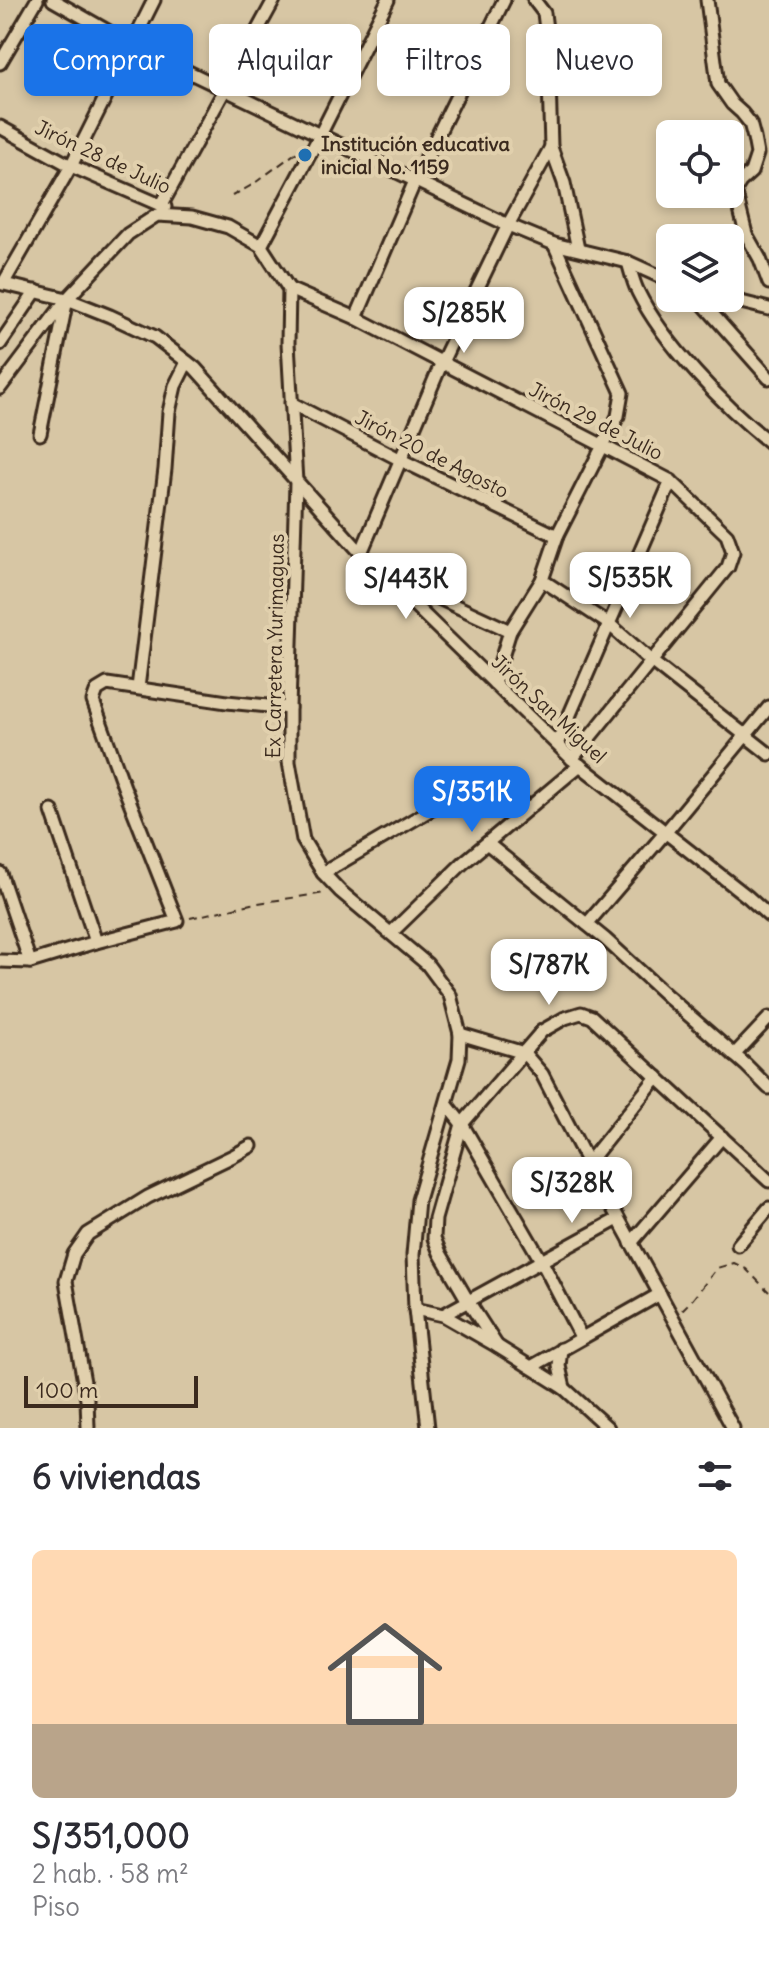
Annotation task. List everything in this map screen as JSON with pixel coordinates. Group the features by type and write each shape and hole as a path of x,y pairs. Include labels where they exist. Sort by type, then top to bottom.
{"street":[{"path":"0,63 37,0"},
{"path":"53,0 95,24"},
{"path":"142,24 154,0"},
{"path":"261,24 274,0"},
{"path":"261,246 388,0"},
{"path":"356,318 415,181 504,0"},
{"path":"534,0 544,13 548,46 551,147 564,183 578,249"},
{"path":"707,0 718,84 750,123 754,138 757,154 751,172 735,190 746,234 769,283"},
{"path":"2,284 71,166 106,96"},
{"path":"161,206 222,96"},
{"path":"236,96 508,225 554,244 628,262 656,275"},
{"name":"Jirón 28 de Julio","path":"0,127 71,166 192,217"},
{"path":"361,553 442,362 508,225 551,147"},
{"path":"0,388 67,299 128,234 157,215 192,217 228,227 261,246 289,289"},
{"path":"494,683 510,631 542,580 557,536 618,416 622,393 554,244"},
{"path":"628,262 637,291 657,323 711,388 764,438 769,423"},
{"name":"Jirón San Miguel","path":"2,284 67,299 110,316 155,337 195,368 361,553 557,744 665,833 767,910"},
{"name":"Jirón 29 de Julio","path":"289,289 356,318 671,481 727,535 733,552 728,567 651,661"},
{"name":"Ex Carretera Yurimaguas","path":"289,289 288,343 296,482 289,762 303,840 323,873 340,891 427,964 450,995 460,1034 459,1059 418,1200 413,1255 415,1309 428,1428"},
{"path":"0,344 36,291"},
{"path":"40,434 67,299"},
{"path":"744,303 769,309"},
{"path":"710,312 769,378"},
{"path":"138,688 169,412 175,386 187,362"},
{"name":"Jirón 20 de Agosto","path":"291,403 557,536"},
{"path":"557,744 671,481"},
{"path":"378,570 510,631"},
{"path":"542,580 609,624 769,754"},
{"path":"391,933 463,863 488,844 576,762 651,661"},
{"path":"0,961 30,962 177,921 93,701 97,690 107,684 289,708"},
{"path":"587,924 769,707"},
{"path":"323,873 449,799"},
{"path":"52,811 96,942"},
{"path":"488,844 587,924 769,1088"},
{"path":"0,873 30,962"},
{"path":"497,1346 440,1253 434,1238 435,1219 462,1124 542,1031 581,1013 592,1017 769,1181"},
{"path":"734,1055 769,1018"},
{"path":"460,1034 524,1053 542,1074 733,1428"},
{"path":"588,1163 657,1077"},
{"path":"447,1105 462,1124 542,1262 581,1337"},
{"path":"631,1243 722,1137"},
{"path":"88,1428 87,1399 66,1281 74,1254 88,1234 148,1197 251,1146"},
{"path":"738,1245 769,1208"},
{"path":"443,1315 618,1219"},
{"path":"531,1367 660,1294"},
{"path":"415,1309 443,1315 497,1346 564,1388 608,1428"},
{"path":"561,1349 559,1366 564,1388"}],"path":[{"path":"232,196 297,151"},
{"path":"177,921 251,904 340,891"},
{"path":"671,1315 692,1300 717,1268 734,1263 746,1269 769,1292"}],"place":[{"name":"Institución educativa inicial No. 1159","path":"305,155"}]}
